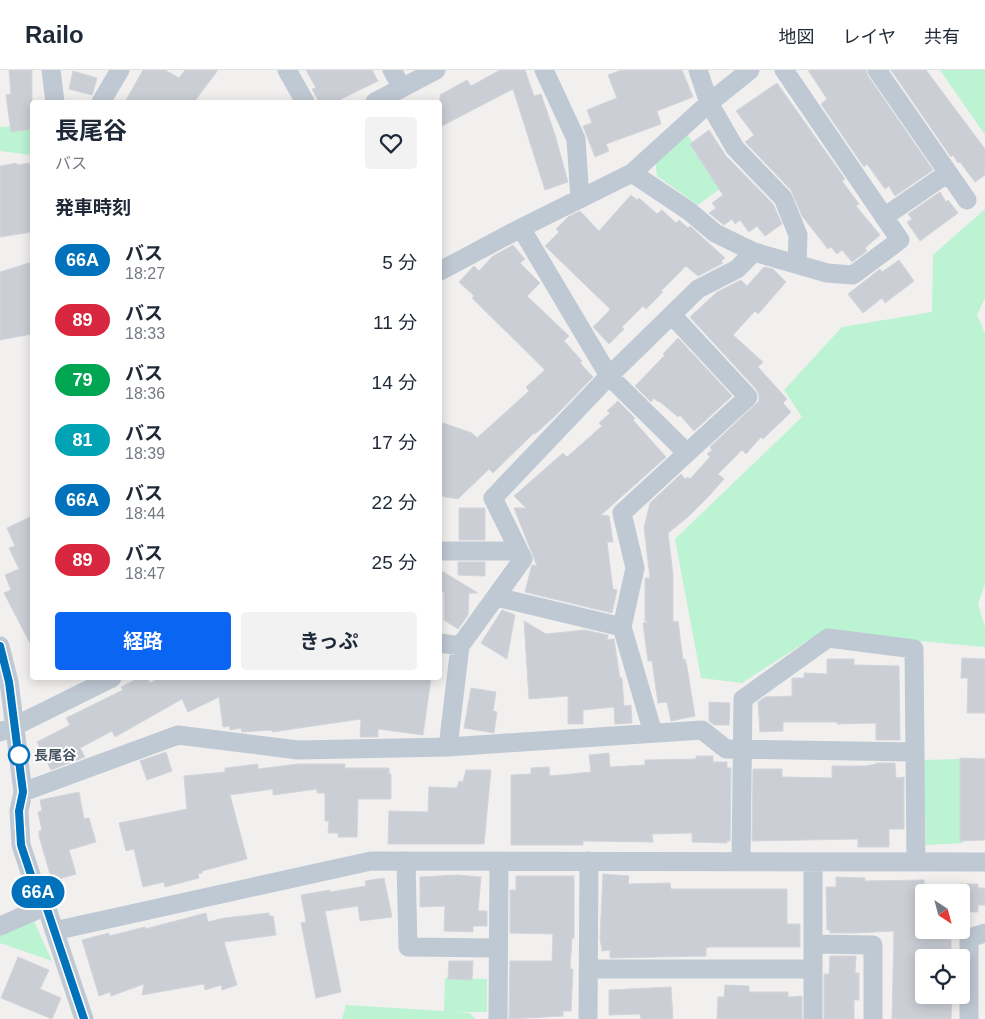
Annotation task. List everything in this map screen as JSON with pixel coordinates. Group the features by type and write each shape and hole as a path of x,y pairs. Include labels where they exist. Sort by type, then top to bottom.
{"street":[{"path":"51,70 54,100"},
{"path":"101,100 120,70"},
{"path":"287,70 304,100"},
{"path":"392,70 402,88"},
{"path":"379,100 436,70"},
{"path":"544,70 576,139 580,199"},
{"path":"698,70 709,103 736,148 783,198 798,235 796,264"},
{"path":"442,270 632,173 709,103 750,70"},
{"path":"632,173 689,211 715,233 754,252 827,273 853,274 900,240 784,70"},
{"path":"877,70 967,200"},
{"path":"884,216 948,173"},
{"path":"521,228 609,376 687,454"},
{"path":"448,748 460,646 522,559 493,498 609,376 698,289 737,269 754,252"},
{"path":"653,733 622,627 635,568 622,513 748,397 672,315"},
{"path":"442,551 519,551"},
{"path":"496,596 622,627"},
{"path":"742,862 743,699 828,638 914,649 916,862"},
{"path":"442,643 460,646"},
{"path":"0,646 9,682 8,729 23,792 19,811 21,845 35,887 46,906 84,1019"},
{"path":"8,729 108,680"},
{"path":"23,792 178,735 298,750 448,748 702,730 726,749 915,752"},
{"path":"54,931 371,861 985,862"},
{"path":"406,861 408,947 498,948"},
{"path":"498,861 498,1019"},
{"path":"588,1019 589,861"},
{"path":"812,862 813,1019"},
{"path":"0,926 46,906"},
{"path":"974,1018 969,938 985,933"},
{"path":"813,944 873,945 873,1019"},
{"path":"588,970 813,969"}],"green space":[{"path":"940,70 985,70 985,135"},
{"path":"30,125 30,155 0,151 0,127"},
{"path":"688,135 721,188 698,205 657,176 655,160"},
{"path":"985,209 985,298 977,315 985,333 985,584 978,604 985,627 985,647 821,632 742,683 701,678 675,539 802,417 784,390 842,327 932,312 933,255"},
{"path":"960,759 963,843 926,845 924,760"},
{"path":"33,919 52,961 0,943 0,935"},
{"path":"445,978 487,979 487,1012 456,1012 470,1013 475,1019 342,1019 346,1005 444,1011"}],"building":[{"path":"9,70 32,70 30,129 11,132 6,95 11,94"},
{"path":"143,70 165,70 179,78 185,70 218,70 196,100 126,100"},
{"path":"306,70 372,70 378,81 339,100 318,100 312,89 316,88"},
{"path":"500,70 525,70 534,96 541,94 568,182 545,190 513,89 442,126 442,100 440,100 440,95 467,80 471,86"},
{"path":"622,70 682,70 693,97 657,111 661,124 606,144 609,151 595,157 583,126 592,123 587,110 617,98 608,75"},
{"path":"808,70 866,70 868,76 933,170 895,196 889,186 885,189 867,164 864,167 821,104 827,99"},
{"path":"891,70 926,70 985,149 985,175 975,182 960,162 958,163 953,155 951,157"},
{"path":"73,71 97,78 92,95 69,89"},
{"path":"777,83 845,179 842,181 859,204 856,206 880,235 865,248 867,251 852,262 842,250 837,254 831,247 828,249 802,216 791,190 745,142 754,135 736,111"},
{"path":"709,130 726,156 773,204 782,224 765,236 757,226 749,232 740,220 735,224 732,219 724,225 709,213 716,208 712,203 723,195 690,144"},
{"path":"17,163 17,165 29,163 30,165 30,232 0,237 0,166"},
{"path":"940,192 946,202 948,200 958,213 920,241 907,222 912,219 908,214"},
{"path":"631,195 637,200 639,198 657,214 662,210 676,223 679,220 688,228 690,226 725,258 721,261 723,263 698,276 686,266 646,309 643,306 622,327 624,329 609,344 593,327 610,310 609,308 545,246 559,232 556,229 568,217 580,211 599,231"},
{"path":"513,245 525,259 520,263 540,283 527,296 569,336 564,341 593,377 556,415 534,433 493,473 489,469 458,499 442,496 442,423 472,433 477,438 529,391 526,387 545,370 472,298 474,296 459,282 474,266 479,271 493,256"},
{"path":"899,260 914,281 885,303 882,298 863,313 848,294 880,269 882,272"},
{"path":"30,263 30,334 0,340 0,272"},
{"path":"764,267 773,269 786,282 758,314 755,311 733,335 763,362 758,367 787,399 783,403 791,412 763,439 761,437 746,454 742,450 718,474 724,479 708,497 668,533 673,575 673,622 678,621 683,660 685,659 687,667 695,716 671,721 667,702 658,703 652,661 648,661 643,623 649,622 645,621 645,578 650,578 644,527 650,503 681,474 685,479 688,477 690,479 710,457 707,454 712,450 710,447 759,401 756,389 690,317 717,292 741,280 747,286"},
{"path":"678,338 732,396 694,431 680,415 678,417 654,398 651,402 635,386 665,355 663,354"},
{"path":"618,401 635,418 633,420 666,457 601,515 609,516 613,542 607,542 613,589 617,590 612,613 525,592 532,565 537,566 514,508 526,508 514,496 563,453 567,457 602,426 599,423 610,413 607,411"},
{"path":"459,508 485,508 485,540 459,540"},
{"path":"30,517 30,643 4,593 11,590 5,575 19,569 9,548 15,546 7,528"},
{"path":"458,562 485,562 485,576 458,575"},
{"path":"442,571 478,593 469,593 468,615 458,629 444,620 444,592 442,592"},
{"path":"502,610 515,615 507,659 481,643"},
{"path":"524,621 546,634 585,630 608,635 607,640 614,639 620,678 622,678 624,706 631,705 632,723 615,724 614,707 583,710 583,724 568,724 568,696 529,699"},
{"path":"962,658 985,659 985,713 967,713 968,678 961,678"},
{"path":"827,659 854,659 854,665 899,666 900,740 876,740 876,723 783,722 783,731 760,732 758,702 765,697 792,696 792,678 804,678 804,673 827,674"},
{"path":"135,680 148,680 150,683 156,680 431,680 423,735 378,729 378,737 360,737 361,719 272,732 272,730 242,732 241,728 230,730 230,726 223,727 219,697 188,712 182,699 115,737 112,731 80,748 85,757 51,770 37,742 70,725 66,718 123,690 121,687"},
{"path":"471,688 496,692 493,711 497,712 494,733 464,728"},
{"path":"709,702 730,703 729,725 714,725 709,721"},
{"path":"166,752 172,771 147,780 140,761"},
{"path":"609,753 610,767 645,765 645,760 696,759 696,756 713,756 713,762 727,762 727,768 731,768 730,841 727,841 727,843 692,842 692,833 652,834 653,842 583,841 583,845 511,845 511,775 531,774 531,768 549,767 550,776 591,772 589,755"},
{"path":"960,758 985,759 985,840 960,841"},
{"path":"876,763 895,763 896,778 904,777 904,829 889,829 889,847 858,847 858,839 752,841 753,769 782,769 782,777 832,778 832,766 866,766"},
{"path":"258,764 258,769 298,764 345,764 345,768 389,768 389,774 391,774 391,799 358,799 357,837 338,837 338,833 328,833 329,821 325,821 325,793 317,793 317,789 273,795 273,789 230,795 247,859 202,871 202,873 198,874 199,878 165,887 164,882 143,887 134,849 126,851 119,823 187,809 184,776 225,772 225,768"},
{"path":"466,770 491,770 484,844 388,844 389,811 428,812 429,787 457,788 459,781 463,782"},
{"path":"79,792 84,819 89,818 96,842 69,850 76,874 52,881 39,836 39,831 42,830 38,812 42,811 40,800"},
{"path":"603,874 629,876 628,884 670,883 671,889 787,889 787,924 800,924 800,947 710,947 706,948 706,956 610,958 610,950 602,951 600,938"},
{"path":"458,875 481,877 478,911 487,911 487,926 473,926 473,932 444,931 445,906 420,907 420,877"},
{"path":"516,876 574,876 574,938 572,938 570,969 573,969 571,1011 563,1011 563,1016 509,1019 510,961 552,961 553,934 510,933 510,890 516,890"},
{"path":"836,877 865,878 865,881 924,880 924,884 915,884 915,939 951,939 951,949 915,949 915,1004 952,1004 951,1019 892,1019 894,931 830,933 830,930 827,930 826,887 836,887"},
{"path":"384,878 392,917 360,921 358,906 325,911 341,992 316,998 301,923 306,922 301,895 366,886 365,881"},
{"path":"970,884 978,884 978,888 985,888 985,905 978,905 978,912 970,912"},
{"path":"206,913 208,922 224,918 269,913 269,916 273,916 276,935 224,942 237,985 222,990 221,985 205,990 204,984 142,995 144,984 111,996 110,992 99,996 82,940 109,933 109,936 145,927 145,929"},
{"path":"830,956 856,956 855,973 859,973 859,1000 854,1000 854,1019 824,1019 824,974 829,974"},
{"path":"18,957 49,970 40,989 61,998 52,1019 1,998"},
{"path":"449,961 473,961 472,980 448,979"},
{"path":"725,985 749,986 749,992 788,992 788,997 802,996 802,1019 717,1019 718,997 724,997"},
{"path":"671,987 673,1019 641,1019 640,1014 609,1015 609,990"}],"bus line":[{"name":"66A","path":"0,646 9,682 16,726 23,792 19,811 21,845 35,887 46,906 84,1019"}],"place":[{"name":"長尾谷","path":"19,755"}]}
